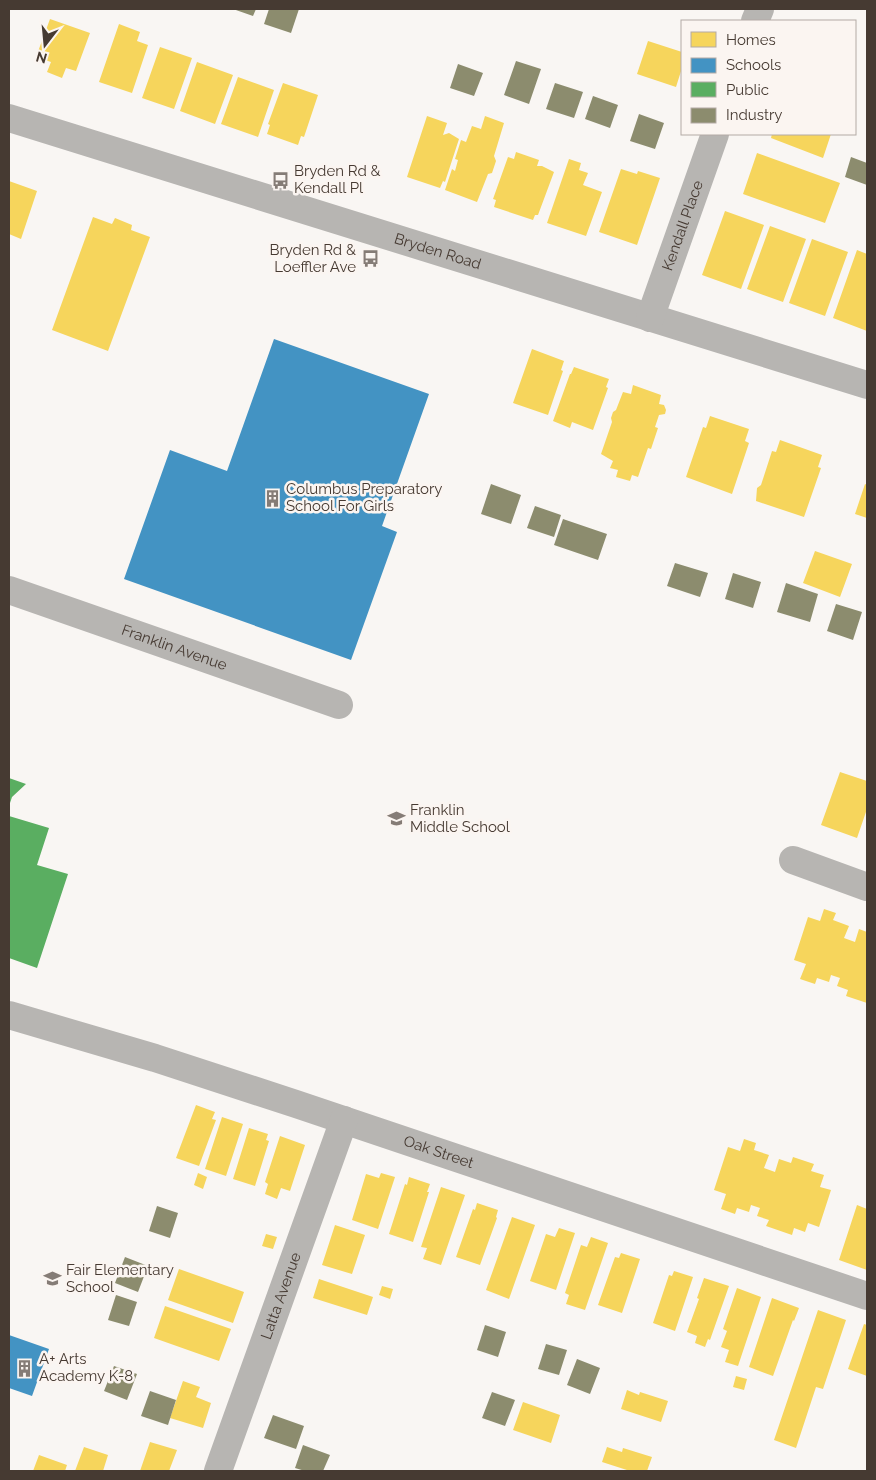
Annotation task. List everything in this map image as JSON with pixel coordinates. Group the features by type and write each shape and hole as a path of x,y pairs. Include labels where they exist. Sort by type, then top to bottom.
{"street":[{"name":"Bryden Road","path":"9,118 867,385"},
{"name":"Kendall Place","path":"650,318 715,135"},
{"name":"Franklin Avenue","path":"9,590 339,705"},
{"path":"793,860 867,887"},
{"name":"Oak Street","path":"9,1014 155,1058 344,1120 867,1296"},
{"name":"Latta Avenue","path":"218,1471 344,1120"}],"building: Homes":[{"path":"50,19 90,33 76,71 66,68 62,78 47,72 51,62 36,57"},
{"path":"119,24 140,32 137,41 148,45 132,93 99,82"},
{"path":"648,41 681,52 681,71 676,87 637,74"},
{"path":"160,47 192,58 174,109 142,98"},
{"path":"197,62 233,75 215,124 180,111"},
{"path":"238,77 274,90 258,137 221,124"},
{"path":"283,83 318,95 304,137 301,136 298,145 267,134 270,125 268,124"},
{"path":"427,116 447,123 443,135 449,133 459,139 445,182 443,181 440,188 407,177"},
{"path":"485,116 504,123 494,156 496,161 492,173 488,174 477,202 445,190 452,169 455,171 458,160 455,159 461,140 466,142 472,126 481,129"},
{"path":"772,135 831,135 823,158 771,138"},
{"path":"516,152 539,160 537,166 542,166 554,172 538,215 535,215 533,220 494,207 496,200 493,199 508,157 514,159"},
{"path":"757,153 840,183 825,223 743,194"},
{"path":"569,159 581,163 579,170 588,173 583,185 602,192 586,236 547,223"},
{"path":"621,169 637,174 638,171 660,178 637,245 599,232"},
{"path":"9,181 37,191 21,239 9,234"},
{"path":"725,211 764,225 741,289 702,275"},
{"path":"93,217 112,224 115,218 132,225 131,230 150,237 108,351 52,330"},
{"path":"770,226 806,239 783,302 747,289"},
{"path":"812,239 848,252 825,316 789,303"},
{"path":"857,250 867,254 867,331 833,318"},
{"path":"532,349 564,361 561,370 563,371 548,415 513,403"},
{"path":"574,367 609,379 606,387 608,388 593,430 572,422 570,428 553,421"},
{"path":"633,385 661,395 659,404 664,405 666,410 665,414 659,415 655,427 658,428 651,449 648,448 638,477 632,475 630,481 616,477 618,470 610,468 613,461 601,454 612,422 613,412 616,410 623,392 631,394"},
{"path":"710,416 749,429 745,441 749,443 732,494 686,477 703,427 706,428"},
{"path":"780,440 822,455 818,467 821,468 804,517 756,501 757,488 761,485 772,451 776,452"},
{"path":"865,484 867,485 867,518 855,514"},
{"path":"815,551 852,564 840,597 803,583"},
{"path":"840,772 867,781 867,809 857,838 821,825"},
{"path":"824,909 836,913 833,920 849,926 844,938 855,942 859,929 867,932 867,1003 846,996 848,990 837,986 840,978 831,975 829,982 817,978 815,984 800,979 806,964 794,960 808,917 820,921"},
{"path":"196,1105 215,1112 212,1119 216,1120 199,1166 176,1158"},
{"path":"222,1117 243,1124 226,1176 205,1169"},
{"path":"249,1128 268,1134 266,1140 269,1141 255,1186 233,1179"},
{"path":"280,1136 305,1145 290,1191 281,1188 277,1199 265,1194 268,1184 265,1182"},
{"path":"744,1139 756,1143 754,1150 769,1155 764,1168 775,1172 779,1159 791,1163 793,1157 814,1164 811,1171 824,1175 820,1187 831,1190 819,1227 808,1223 805,1232 794,1228 792,1235 766,1226 769,1220 757,1216 760,1208 751,1205 749,1212 737,1208 735,1214 721,1209 726,1194 714,1190 728,1147 740,1151"},
{"path":"198,1173 207,1177 203,1189 194,1185"},
{"path":"381,1173 395,1177 378,1229 352,1220 366,1174 379,1178"},
{"path":"409,1177 430,1184 413,1242 389,1234"},
{"path":"441,1187 465,1195 441,1265 423,1259 427,1248 421,1247"},
{"path":"477,1203 498,1210 497,1218 480,1265 456,1257 473,1209 475,1210"},
{"path":"857,1205 867,1209 867,1270 839,1260"},
{"path":"512,1217 535,1225 509,1299 486,1290"},
{"path":"335,1225 365,1235 352,1274 322,1265"},
{"path":"559,1228 575,1233 556,1290 530,1281 546,1234 555,1237"},
{"path":"266,1234 277,1237 273,1249 262,1246"},
{"path":"591,1237 608,1243 585,1310 566,1304 569,1295 565,1293 581,1245 587,1247"},
{"path":"621,1253 640,1259 622,1313 598,1305 615,1257 619,1258"},
{"path":"179,1269 244,1292 233,1323 168,1300"},
{"path":"674,1271 693,1277 675,1331 653,1323 669,1275 672,1276"},
{"path":"704,1278 729,1286 710,1340 708,1339 705,1347 695,1343 697,1336 687,1332 699,1299 697,1298"},
{"path":"319,1279 373,1297 367,1315 313,1298"},
{"path":"382,1286 393,1289 390,1299 379,1295"},
{"path":"737,1288 761,1297 738,1366 725,1362 729,1350 721,1347 727,1331 723,1329"},
{"path":"772,1298 799,1308 773,1376 749,1367"},
{"path":"165,1306 231,1329 219,1361 154,1338"},
{"path":"818,1310 846,1320 823,1389 816,1387 796,1448 774,1440"},
{"path":"864,1324 867,1325 867,1376 848,1369"},
{"path":"736,1376 747,1379 744,1390 733,1387"},
{"path":"183,1381 200,1387 196,1397 211,1403 203,1428 170,1418"},
{"path":"627,1390 639,1395 640,1392 668,1401 661,1422 621,1409"},
{"path":"523,1402 560,1415 551,1443 513,1430"},
{"path":"150,1442 177,1450 169,1471 140,1471"},
{"path":"84,1447 108,1455 103,1471 75,1471"},
{"path":"607,1447 622,1452 623,1448 652,1457 647,1471 630,1471 602,1462"},
{"path":"39,1455 67,1465 65,1471 33,1471"}],"building: Schools":[{"name":"Columbus Preparatory School For Girls","path":"274,339 429,394 382,526 397,532 351,660 124,579 170,450 227,471"},
{"name":"A+ Arts Academy K-8","path":"9,1335 49,1349 32,1396 9,1388"}],"building: Public":[{"path":"9,778 26,784 12,797 9,806"},
{"path":"9,816 49,828 37,865 68,874 37,968 9,958"}],"building: Industry":[{"path":"233,9 256,9 253,16"},
{"path":"269,9 299,9 291,33 264,24"},
{"path":"516,61 541,69 529,104 504,95"},
{"path":"458,64 483,73 474,96 450,88"},
{"path":"555,83 583,92 574,118 546,109"},
{"path":"593,96 618,105 610,128 585,119"},
{"path":"639,114 664,123 655,149 630,141"},
{"path":"851,157 867,163 867,185 845,177"},
{"path":"491,484 521,495 511,524 481,514"},
{"path":"535,506 561,515 554,537 527,528"},
{"path":"563,519 607,534 598,560 554,545"},
{"path":"675,563 708,573 700,597 667,586"},
{"path":"733,573 761,582 753,608 725,599"},
{"path":"786,583 818,594 810,622 777,612"},
{"path":"836,604 862,612 853,640 827,631"},
{"path":"157,1206 178,1213 170,1238 149,1231"},
{"path":"125,1257 148,1266 138,1292 115,1283"},
{"path":"116,1295 137,1302 129,1326 108,1320"},
{"path":"485,1325 506,1332 498,1357 477,1350"},
{"path":"546,1344 567,1350 559,1375 538,1369"},
{"path":"577,1359 600,1368 590,1394 567,1385"},
{"path":"114,1366 137,1374 127,1400 104,1391"},
{"path":"150,1391 176,1400 168,1425 141,1416"},
{"path":"492,1392 515,1400 505,1426 482,1418"},
{"path":"273,1415 304,1426 296,1449 264,1438"},
{"path":"303,1445 330,1455 323,1471 305,1471 295,1468"}],"place":[{"name":"Bryden Rd & Kendall Pl","path":"280,180"},
{"name":"Bryden Rd & Loeffler Ave","path":"370,259"},
{"name":"Columbus Preparatory School For Girls","path":"272,498"},
{"name":"Franklin Middle School","path":"396,819"},
{"name":"Fair Elementary School","path":"52,1279"},
{"name":"A+ Arts Academy K-8","path":"25,1368"}]}
